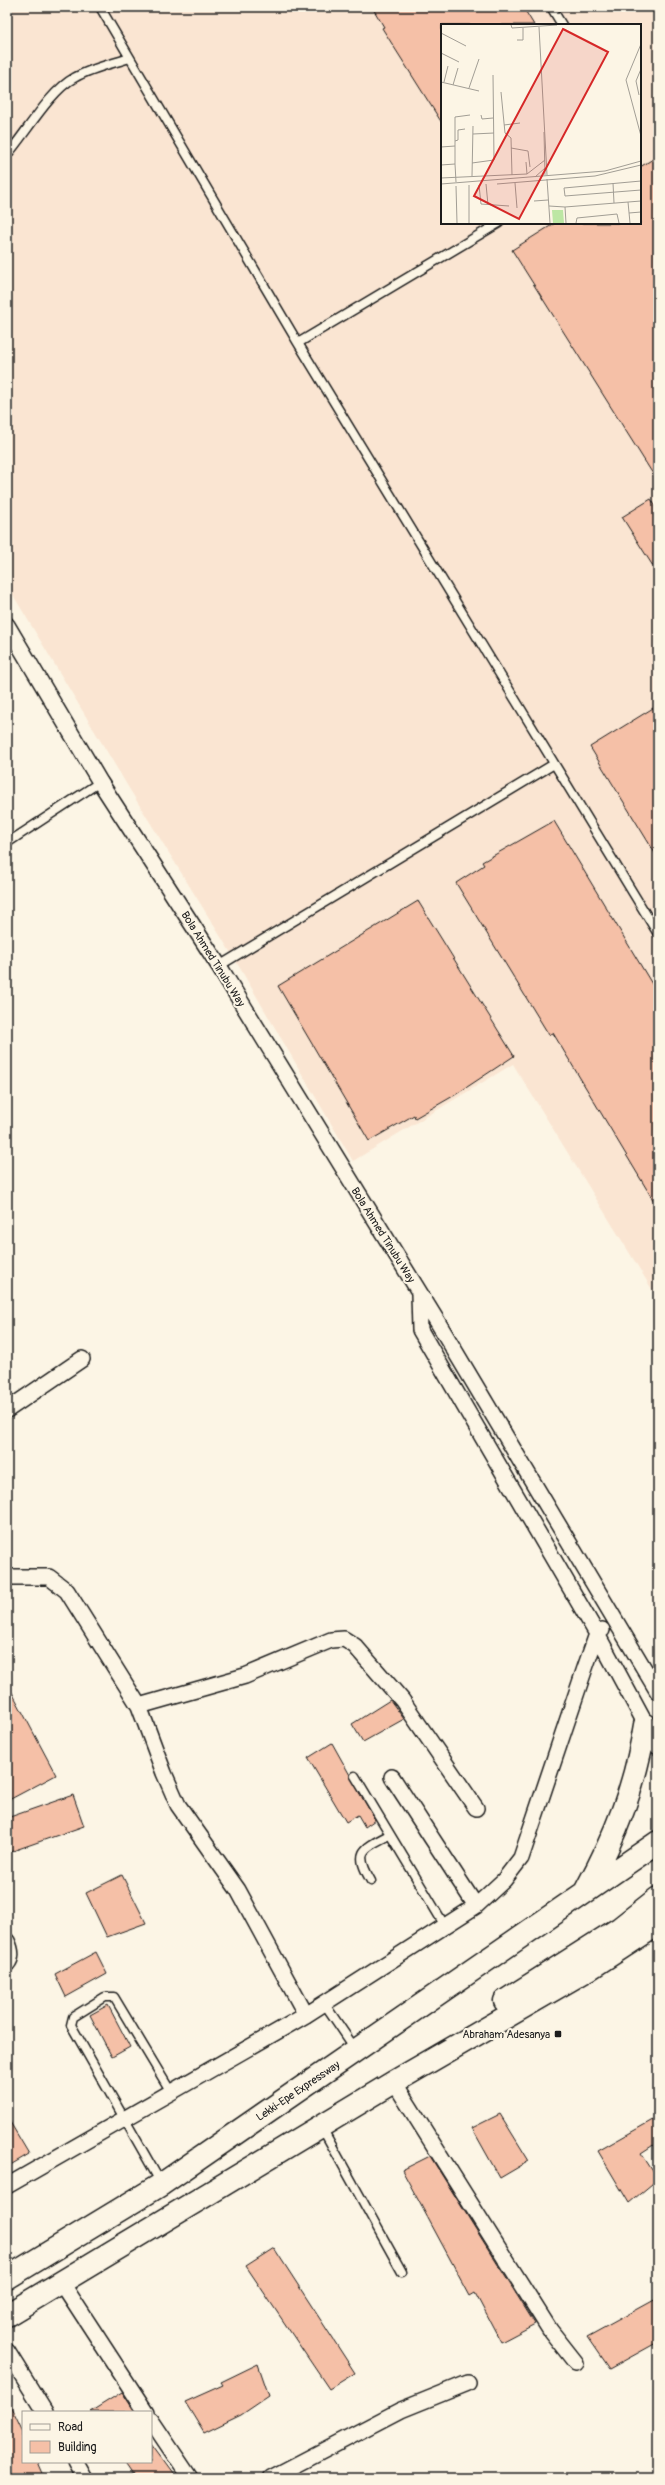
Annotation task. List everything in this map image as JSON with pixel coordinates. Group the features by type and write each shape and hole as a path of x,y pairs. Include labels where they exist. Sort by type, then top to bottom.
{"highway":[{"path":"583,1894 604,1855 627,1804 639,1763 645,1725"},
{"name":"Lekki-Epe Expressway","path":"7,2278 162,2184 657,1843"},
{"path":"453,2048 475,2022 620,1928 658,1898"},
{"path":"7,2315 394,2082 589,1969 658,1924"},
{"path":"631,1941 658,1938"}],"street":[{"name":"Bola Ahmed Tinubu Way","path":"7,625 100,782 218,966 419,1293 658,1692"},
{"path":"419,1293 420,1330 597,1634 658,1747"},
{"path":"7,1410 82,1359"},
{"path":"7,1577 49,1577 68,1590 139,1706 164,1773 178,1804 238,1890 306,2015"},
{"path":"7,2186 306,2015 476,1906 504,1880 521,1858 597,1634 615,1622"},
{"path":"139,1706 245,1676 331,1640 344,1639 355,1646 402,1700 476,1808"},
{"path":"392,1777 476,1906"},
{"path":"7,1942 10,1949 10,1960 7,1964"},
{"path":"394,2082 550,2330 576,2363"},
{"path":"62,2283 145,2411"},
{"path":"7,2351 44,2411"},
{"path":"271,2478 401,2410 468,2384"},
{"path":"152,2421 190,2478"},
{"path":"77,2463 86,2478"}],"lane":[{"path":"100,7 298,344 658,934"},
{"path":"551,7 561,24"},
{"path":"7,155 59,89 73,78 91,70 130,58"},
{"path":"298,344 497,224"},
{"path":"218,966 554,764"},
{"path":"7,843 100,782"},
{"path":"355,1776 389,1835 445,1926"},
{"path":"371,1882 362,1865 362,1855 367,1847 389,1835"},
{"path":"162,2184 123,2119 71,2025 73,2016 105,1997 114,1997 121,2005 171,2092"},
{"path":"324,2003 357,2050"},
{"path":"321,2126 402,2272"}],"shaded area":[{"path":"7,7 658,7 658,1299 513,1064 353,1161 234,958 130,790 7,585"}],"building":[{"path":"372,7 523,7 533,24 441,24 441,121 382,28 384,27"},
{"path":"658,156 658,482 512,250 553,224 641,224 641,166"},
{"path":"651,499 658,510 658,574 622,517"},
{"path":"658,705 658,858 590,747"},
{"path":"554,821 658,994 658,1208 553,1033 549,1035 456,883 484,865 482,862"},
{"path":"418,901 514,1056 455,1095 415,1118 414,1115 369,1141 278,986"},
{"path":"7,1683 56,1775 7,1801"},
{"path":"390,1700 404,1719 363,1742 352,1724"},
{"path":"332,1743 375,1820 365,1827 358,1815 346,1822 308,1758"},
{"path":"73,1795 84,1826 7,1853 7,1818"},
{"path":"122,1875 146,1923 107,1937 86,1893"},
{"path":"96,1952 107,1974 66,1997 55,1974"},
{"path":"108,2005 130,2047 112,2057 90,2015"},
{"path":"500,2114 529,2161 500,2178 472,2128"},
{"path":"7,2117 29,2154 7,2167"},
{"path":"658,2117 658,2142 641,2153 658,2179 629,2203 598,2151"},
{"path":"430,2156 535,2324 501,2342 475,2293 470,2296 402,2170"},
{"path":"274,2248 355,2373 329,2389 246,2266"},
{"path":"658,2298 658,2342 609,2369 587,2337"},
{"path":"258,2364 269,2396 241,2415 204,2433 185,2402 223,2385 221,2382"},
{"path":"122,2392 134,2411 92,2411"},
{"path":"7,2399 22,2430 22,2463 38,2463 45,2478 7,2478"},
{"path":"152,2445 176,2478 135,2478 125,2463 152,2463"}],"place":[{"name":"Abraham Adesanya","path":"558,2034"}]}
